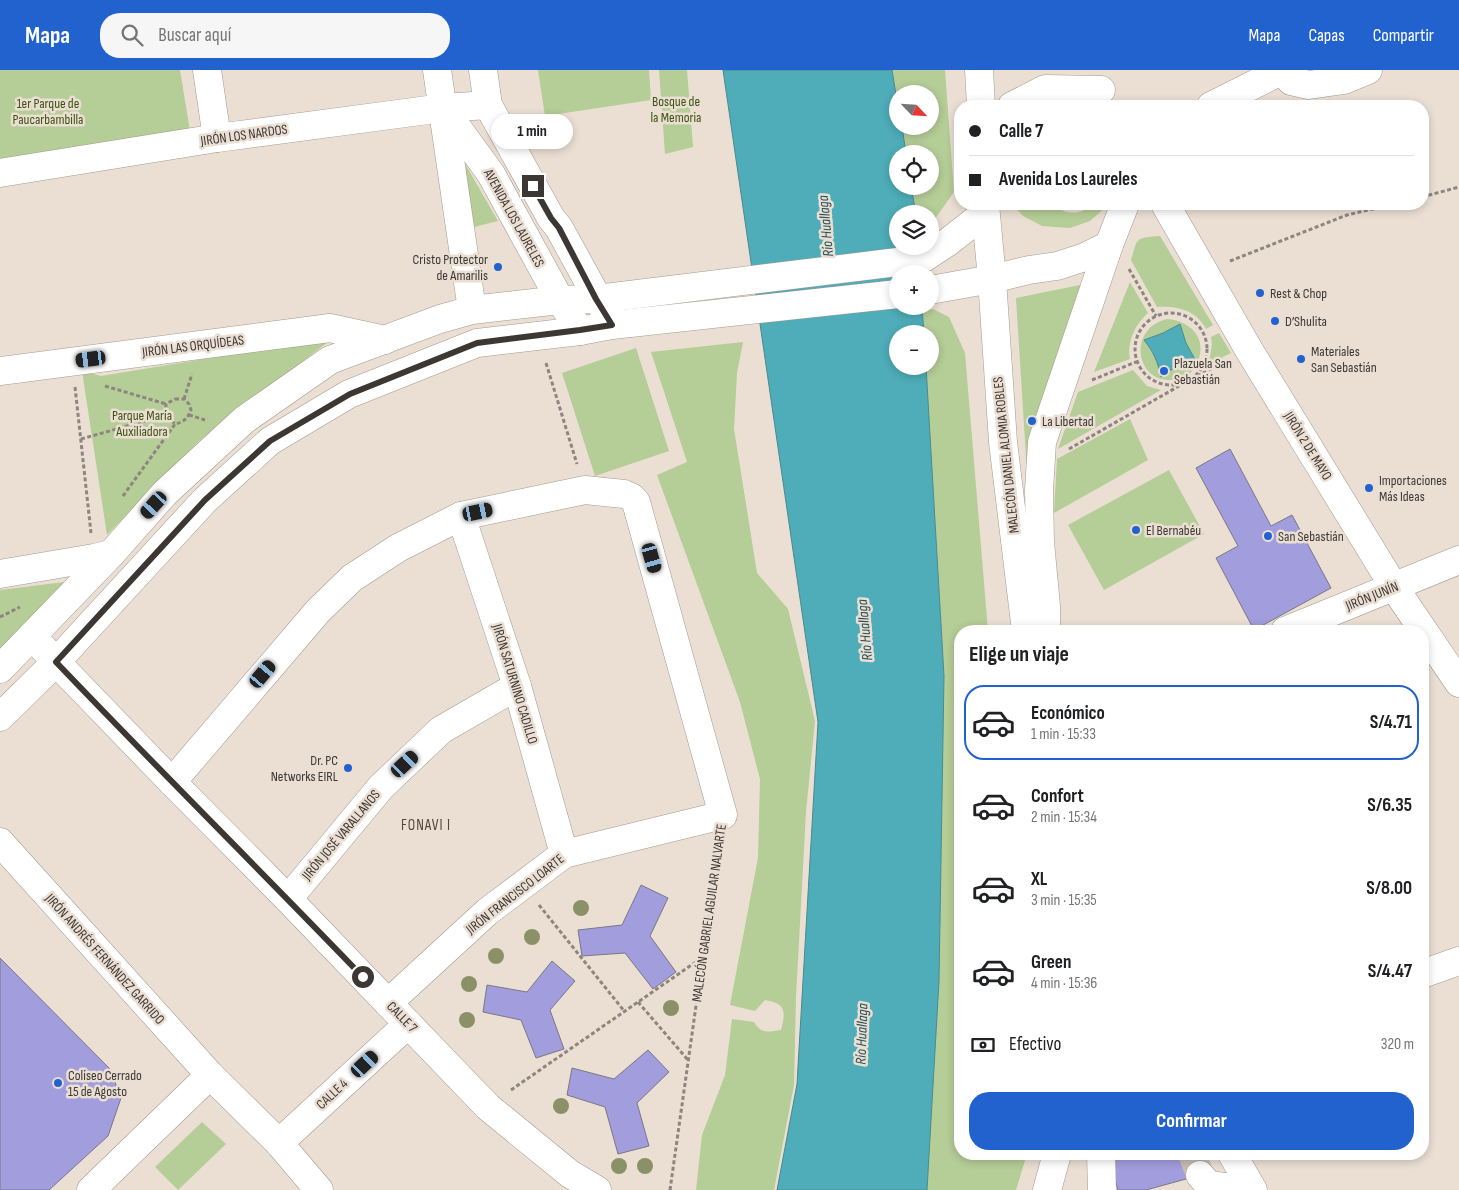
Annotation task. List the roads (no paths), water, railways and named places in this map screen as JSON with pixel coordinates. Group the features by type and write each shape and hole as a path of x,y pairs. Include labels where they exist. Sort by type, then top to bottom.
{"street":[{"path":"207,70 217,138"},
{"name":"AVENIDA LOS LAURELES","path":"437,70 472,310"},
{"path":"483,70 488,105 612,325"},
{"path":"979,70 981,100"},
{"path":"1223,100 1283,70 1291,81 1309,85 1344,80 1368,70"},
{"path":"1024,100 1045,89 1100,89"},
{"name":"JIRÓN LOS NARDOS","path":"0,173 217,138 443,108 488,105"},
{"name":"AVENIDA LOS LAURELES","path":"443,108 491,174 560,300 580,330"},
{"path":"0,669 32,636 102,556 165,493 244,420 330,360 440,319 472,310 560,300 596,299 922,259 948,242 983,210"},
{"name":"MALECÓN DANIEL ALOMIA ROBLES","path":"985,210 992,279 1003,442 1025,625"},
{"name":"MALECÓN DANIEL ALOMIA ROBLES","path":"1046,625 1038,490 1042,442 1123,210"},
{"name":"JIRÓN 2 DE MAYO","path":"1168,210 1249,350 1394,587 1420,625"},
{"path":"939,288 1056,266 1085,257 1110,242"},
{"path":"0,717 56,662 205,500 270,441 350,394 477,343 612,325 889,295"},
{"name":"JIRÓN LAS ORQUÍDEAS","path":"0,371 330,328 385,340"},
{"name":"MALECÓN GABRIEL AGUILAR NALVARTE","path":"461,516 585,490 624,494 632,497 636,502 723,815"},
{"path":"172,782 318,611 352,578 398,548 461,516"},
{"name":"JIRÓN SATURNINO CADILLO","path":"461,516 517,686 564,854"},
{"path":"0,574 102,556"},
{"name":"JIRÓN JUNÍN","path":"1300,625 1459,560"},
{"name":"CALLE 7","path":"32,636 488,1106 570,1174 597,1190"},
{"name":"JIRÓN 2 DE MAYO","path":"1429,639 1459,683"},
{"name":"JIRÓN JOSÉ VARALLANOS","path":"288,899 381,787 441,730 517,686"},
{"name":"JIRÓN FRANCISCO LOARTE","path":"388,1003 486,912 564,854 723,815"},
{"name":"JIRÓN ANDRÉS FERNÁNDEZ GARRIDO","path":"0,842 210,1075 279,1143 319,1190"},
{"path":"1429,972 1459,961"},
{"name":"CALLE 4","path":"279,1143 408,1024"},
{"path":"91,1190 210,1075"},
{"path":"1047,1190 1055,1160"},
{"path":"1101,1160 1102,1190"},
{"path":"1236,1160 1253,1190"},
{"path":"1201,1183 1247,1190"}],"water":[{"name":"Río Huallaga","path":"723,70 892,70 894,85 889,85 889,135 903,135 905,145 889,145 889,195 913,195 914,205 889,205 889,255 919,255 920,265 889,265 889,315 923,315 923,325 889,325 889,375 927,375 944,676 939,981 927,1190 777,1190 797,1084 818,722"},
{"path":"1180,324 1186,343 1196,361 1177,366 1161,377 1155,357 1144,340"}],"tunnel":[{"path":"1194,1160 1200,1175"}],"place":[{"name":"Cristo Protector de Amarilis","path":"498,267"},
{"name":"Rest & Chop","path":"1260,293"},
{"name":"D’Shulita","path":"1275,321"},
{"name":"Materiales San Sebastián","path":"1301,359"},
{"name":"Plazuela San Sebastián","path":"1164,371"},
{"name":"La Libertad","path":"1032,421"},
{"name":"Importaciones Más Ideas","path":"1369,488"},
{"name":"El Bernabéu","path":"1136,530"},
{"name":"San Sebastián","path":"1268,536"},
{"name":"Dr. PC Networks EIRL","path":"348,768"},
{"name":"Coliseo Cerrado 15 de Agosto","path":"58,1083"}],"district":[{"name":"FONAVI I","path":"426,825"}],"park label":[{"name":"Bosque de la Memoria","path":"676,110"},
{"name":"1er Parque de Paucarbambilla","path":"48,112"},
{"name":"Parque María Auxiliadora","path":"142,424"}]}
